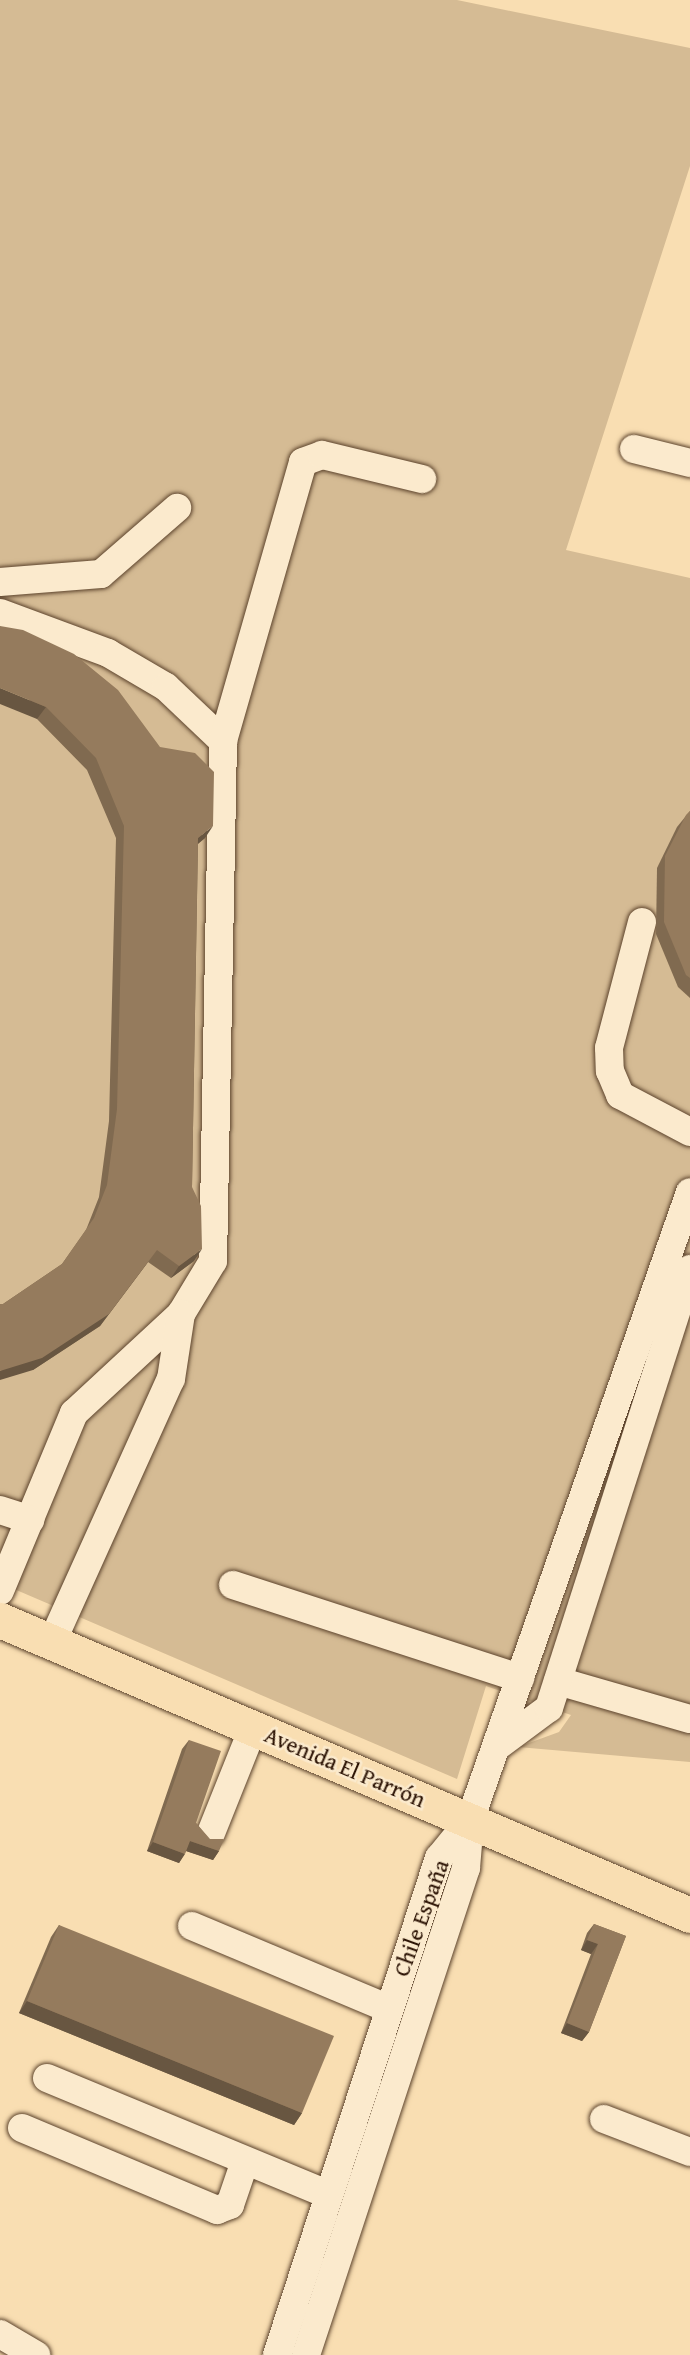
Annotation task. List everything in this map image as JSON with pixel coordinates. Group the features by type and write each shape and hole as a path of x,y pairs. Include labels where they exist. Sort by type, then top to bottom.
{"main road":[{"name":"Avenida El Parrón","path":"0,1620 690,1915"}],"street":[{"path":"634,449 690,463"},
{"path":"0,1591 74,1413 181,1314 213,1261 223,741 303,462 322,455 422,479"},
{"path":"0,582 101,575 177,508"},
{"path":"0,613 108,653 166,687 223,741"},
{"path":"642,922 609,1048 610,1071 620,1095 690,1132"},
{"path":"470,1821 499,1745 690,1192"},
{"path":"499,1745 549,1708 690,1269"},
{"path":"52,1642 171,1378 181,1314"},
{"path":"0,1510 30,1520"},
{"path":"233,1585 520,1678"},
{"path":"558,1681 690,1719"},
{"path":"211,1833 253,1728"},
{"name":"Chile España","path":"277,2355 439,1858 470,1821"},
{"name":"Chile España","path":"306,2355 466,1868 470,1821"},
{"path":"192,1926 389,2009"},
{"path":"47,2078 244,2164 329,2195"},
{"path":"604,2119 690,2152"},
{"path":"22,2129 217,2210 230,2205 244,2164"},
{"path":"0,2334 36,2355"}],"shaded area":[{"path":"0,0 457,0 690,48 690,166 566,550 690,578 690,1762 518,1747 559,1732 571,1715 486,1686 457,1779 0,1583"}],"building":[{"path":"0,626 23,630 74,654 118,690 160,747 195,753 214,772 213,826 198,838 192,1187 201,1206 202,1249 179,1266 157,1250 109,1314 42,1358 0,1371 0,1304 62,1264 94,1218 107,1185 117,1109 124,826 96,758 46,707 0,688"},
{"path":"690,811 690,978 686,975 664,922 665,856"},
{"path":"189,1740 221,1751 196,1823 210,1839 224,1839 219,1851 190,1841 185,1854 153,1842"},
{"path":"594,1924 626,1936 589,2032 567,2023 598,1944 587,1940"},
{"path":"59,1925 334,2036 302,2113 27,2001"}]}
